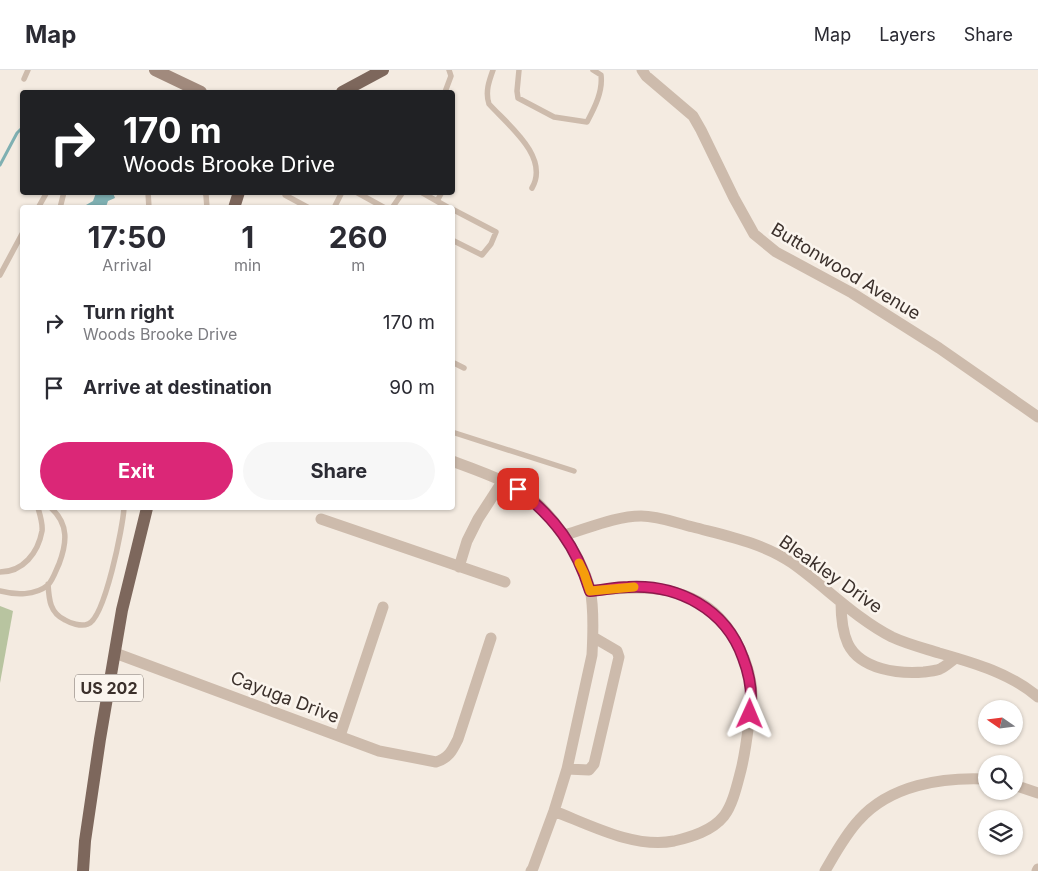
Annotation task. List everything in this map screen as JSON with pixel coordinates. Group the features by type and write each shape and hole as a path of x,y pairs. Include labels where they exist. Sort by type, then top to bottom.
{"main road":[{"path":"346,90 383,70"},
{"name":"US 202","path":"83,871 85,841 95,773 122,610 146,510"}],"street":[{"path":"155,70 198,90"},
{"name":"Buttonwood Avenue","path":"642,70 646,76 692,116 754,234 776,252 852,293 939,348 1038,417"},
{"path":"455,463 518,489 534,502 564,535 584,573 590,591 593,637 592,655 567,769 554,811 533,868 530,871"},
{"path":"459,568 467,541 478,518 502,482"},
{"name":"Bleakley Drive","path":"564,535 621,518 641,516 658,518 749,542 772,551 791,563 875,627 893,637 908,644 956,658 1006,676 1038,697"},
{"path":"320,519 459,568 505,582"},
{"path":"554,811 597,828 647,842 672,841 693,836 706,830 724,816 735,793 744,760 752,699 748,670 739,645 718,617 704,605 673,592 629,586 590,591"},
{"path":"841,602 841,615 848,644 855,654 869,664 889,670 910,673 940,669 956,658"},
{"path":"340,736 383,607"},
{"path":"567,769 589,770 594,764 619,657 617,651 593,637"},
{"name":"Cayuga Drive","path":"115,653 388,753 436,762 444,760 451,754 458,739 492,638"},
{"path":"825,871 859,820 876,805 894,794 922,784 949,780 978,780"},
{"path":"1023,788 1038,793"}],"lane":[{"path":"24,79 28,70"},
{"path":"446,90 451,76 449,70"},
{"path":"493,70 488,86 487,98 489,104 532,152 537,170 536,181 532,188"},
{"path":"519,70 516,91 518,98 554,117 587,122 594,109 602,85 601,74 593,70"},
{"path":"284,195 303,205"},
{"path":"361,195 380,205"},
{"path":"426,195 445,205"},
{"path":"437,201 440,195"},
{"path":"455,210 496,232 491,244 482,254 455,241"},
{"path":"0,275 20,238"},
{"path":"455,364 464,368"},
{"path":"455,433 574,471"},
{"path":"0,572 19,568 30,560 37,547 42,530 38,510"},
{"path":"0,591 11,594 23,594 48,584 56,571 64,551 66,538 59,518 53,510"},
{"path":"48,584 49,600 57,616 68,622 82,625 93,621 104,597 122,530 124,510"}],"green space":[{"path":"0,606 13,611 0,683"}],"water":[{"path":"95,195 114,195 115,198 108,201 107,205 86,205 93,201"}],"waterway":[{"path":"0,165 20,130"}],"slow traffic":[{"path":"579,563 590,591 634,587"}],"route":[{"path":"518,489 553,521 564,535 584,573 590,591 629,586 673,592 704,605 718,617 739,645 748,670 752,699 750,714"}]}
